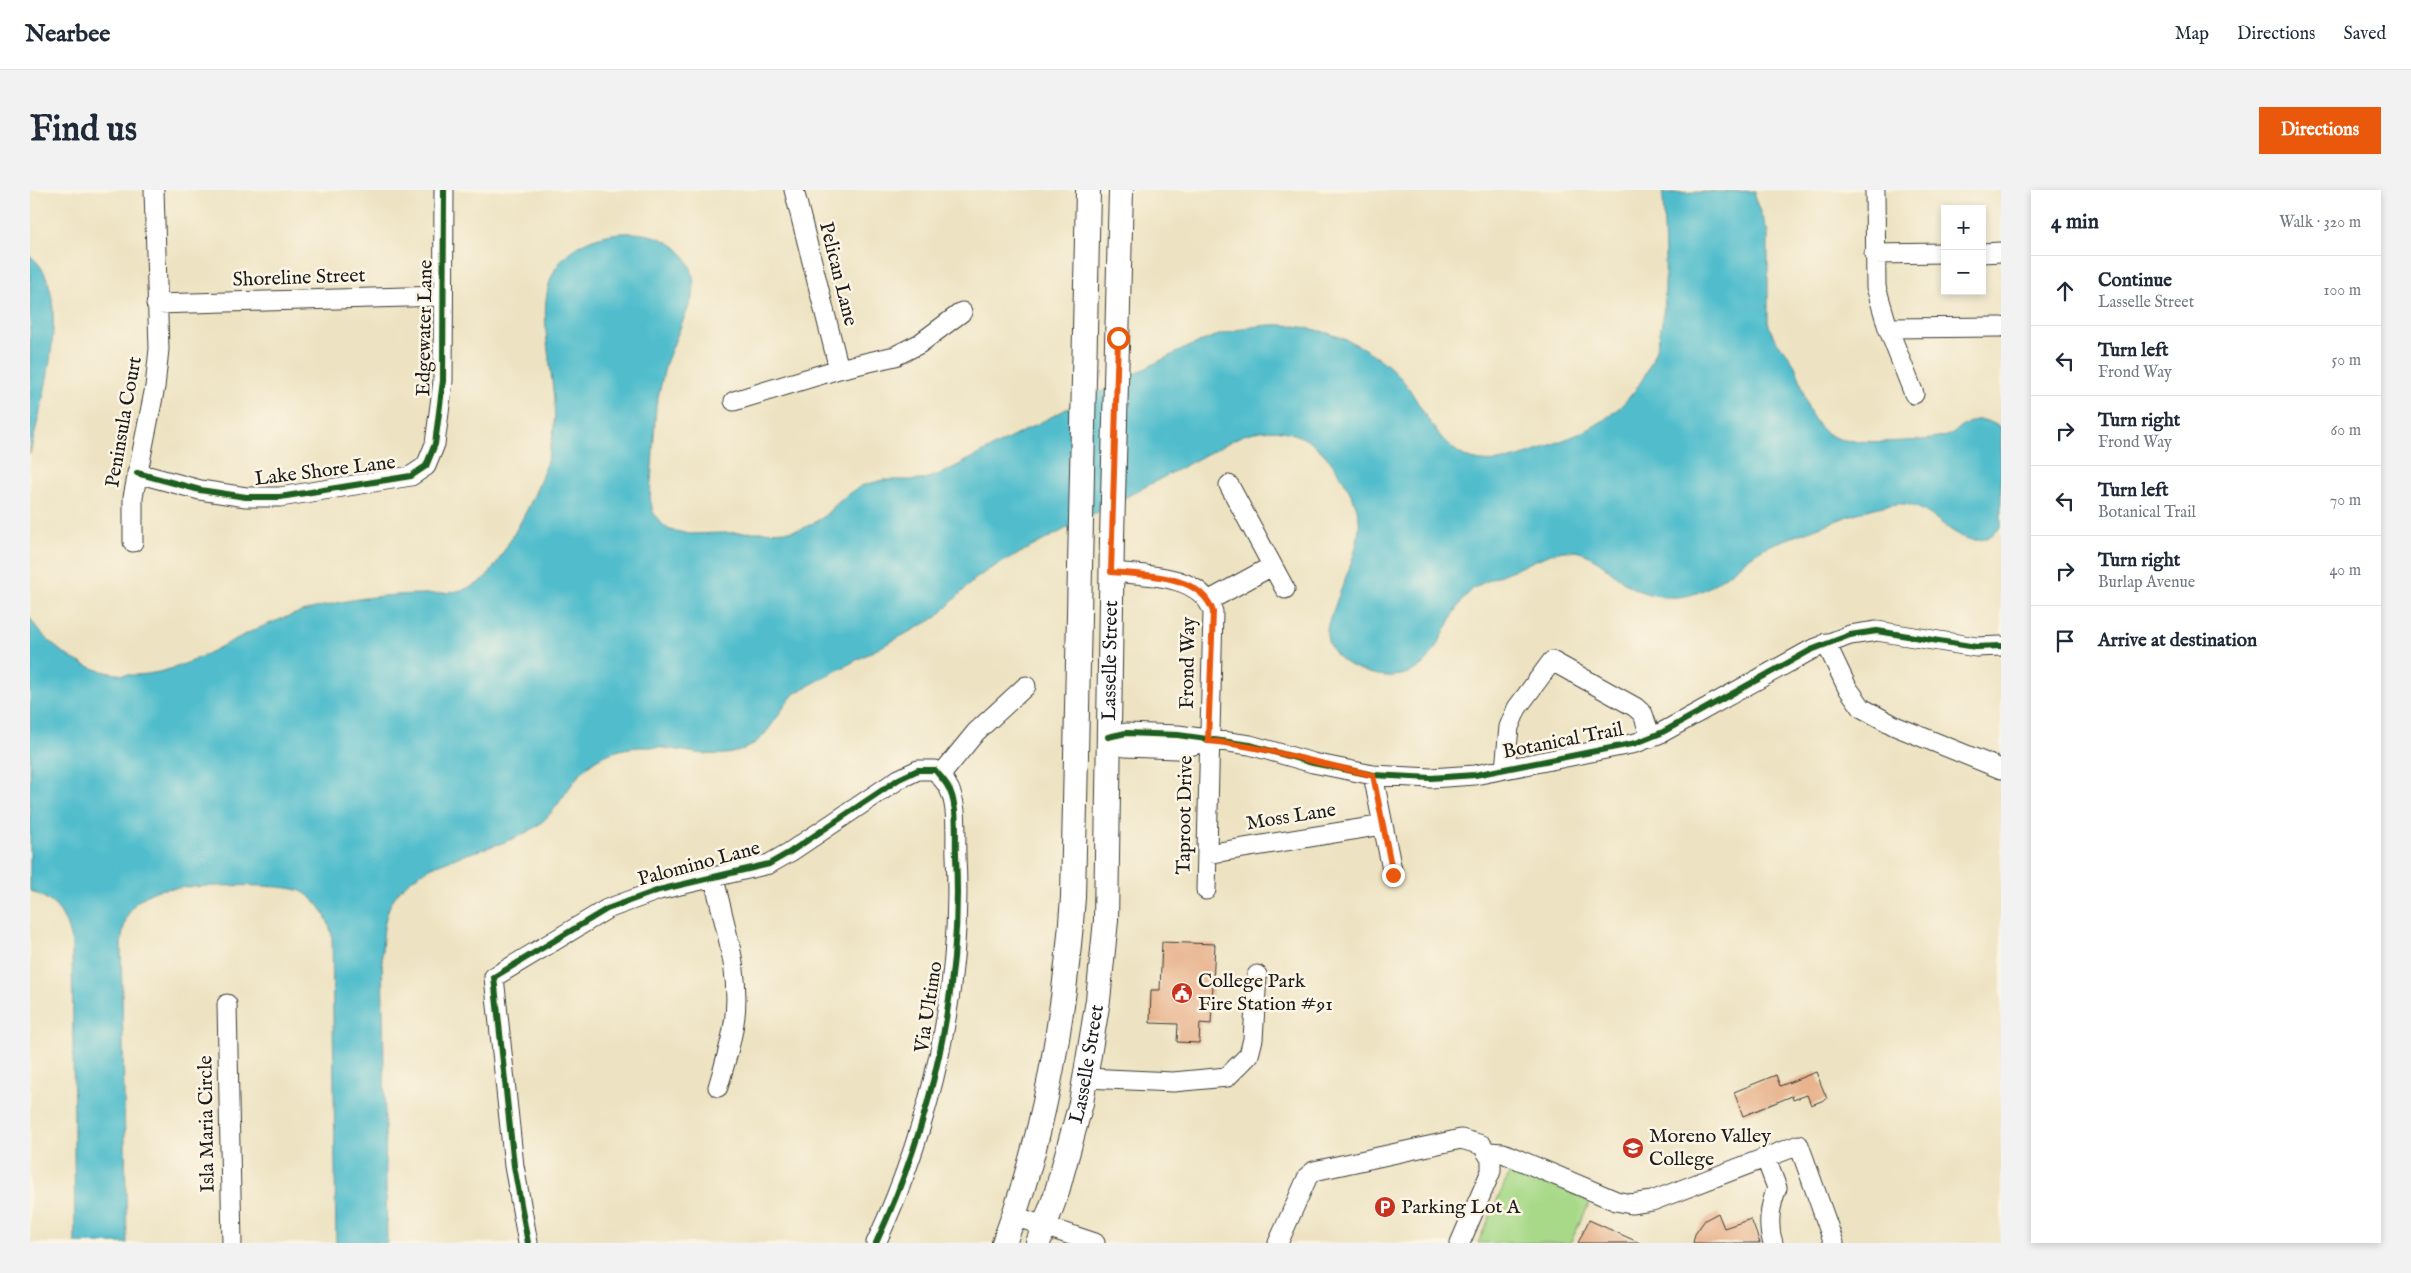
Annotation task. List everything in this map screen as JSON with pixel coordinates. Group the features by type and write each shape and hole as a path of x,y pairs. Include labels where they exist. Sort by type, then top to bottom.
{"main road":[{"name":"Lasselle Street","path":"1004,1243 1014,1216 1038,1131 1057,1045 1070,947 1073,897 1088,190"},
{"name":"Lasselle Street","path":"1042,1234 1058,1186 1086,1078 1098,1000 1106,920 1111,572 1121,190"},
{"path":"1079,551 1092,574 1094,587 1091,724 1097,733 1108,737"}],"street":[{"name":"Peninsula Court","path":"133,542 132,497 155,386 159,349 156,304 154,190"},
{"name":"Edgewater Lane","path":"426,466 435,444 443,381 444,190"},
{"name":"Pelican Lane","path":"794,190 839,369"},
{"path":"1875,190 1874,254 1876,287 1888,328 1914,394"},
{"path":"1986,253 2001,252"},
{"path":"1874,254 1941,253"},
{"name":"Shoreline Street","path":"156,304 442,296"},
{"path":"734,401 839,369 895,356 911,348 962,312"},
{"path":"1888,328 2001,327"},
{"name":"Lake Shore Lane","path":"137,473 200,490 237,496 280,497 411,476 426,466"},
{"path":"1229,485 1284,589"},
{"path":"1210,600 1272,566"},
{"name":"Frond Way","path":"1111,572 1169,579 1191,586 1210,600 1213,612 1208,741"},
{"name":"Botanical Trail","path":"1108,737 1126,733 1169,734 1250,746 1313,763 1373,775 1456,777 1617,748 1651,738 1826,643 1850,635 1877,631 1976,647 2001,646"},
{"path":"1826,643 1847,687 1862,708 1895,726 2001,769"},
{"path":"1505,769 1508,726 1517,708 1552,661 1635,707 1643,714 1651,738"},
{"path":"937,774 976,732 1026,686"},
{"name":"Taproot Drive","path":"1206,890 1208,741"},
{"name":"Palomino Lane","path":"528,1243 514,1166 494,977 606,909 659,890 769,864 899,779 918,770 937,774"},
{"name":"Via Ultimo","path":"876,1243 902,1180 922,1117 943,1034 956,930 957,879 953,806 948,786 937,774"},
{"path":"1373,775 1393,875"},
{"name":"Moss Lane","path":"1207,854 1383,825"},
{"path":"714,878 733,965 736,994 734,1022 718,1087"},
{"path":"1086,1078 1173,1082 1227,1077 1249,1055 1254,1039 1257,975"},
{"name":"Isla Maria Circle","path":"227,1004 232,1243"},
{"path":"1278,1243 1308,1176 1314,1171 1461,1139 1482,1145 1488,1152 1491,1171 1460,1243"},
{"path":"1488,1152 1503,1153 1616,1201 1631,1204 1652,1201 1799,1145 1834,1243"},
{"path":"1766,1159 1777,1188 1772,1200 1770,1218 1773,1243"},
{"path":"1014,1216 1042,1234 1095,1243"}],"green space":[{"path":"1513,1165 1590,1202 1570,1243 1478,1243"}],"water":[{"path":"1755,191 1755,199 1768,232 1768,321 1773,336 1792,359 1806,402 1818,426 1836,438 1865,441 1911,441 1937,438 1946,436 1976,420 1983,420 2001,428 2001,527 1987,538 1974,540 1962,537 1925,512 1912,506 1897,504 1886,506 1855,514 1768,546 1722,579 1698,593 1669,597 1648,594 1633,588 1596,560 1582,553 1568,551 1556,553 1492,578 1473,589 1454,613 1439,642 1421,665 1409,673 1381,676 1363,671 1342,660 1332,650 1327,637 1329,622 1353,558 1358,539 1358,511 1345,483 1326,456 1303,438 1276,430 1243,435 988,570 974,580 937,617 795,693 761,738 742,750 715,755 635,747 608,754 586,768 547,818 537,826 520,836 441,863 407,883 394,898 388,910 382,952 387,1243 336,1243 332,935 328,922 318,905 303,892 293,889 258,886 163,889 138,901 126,918 121,946 127,1243 75,1243 72,944 67,925 59,911 48,900 30,891 30,618 49,641 61,651 87,666 116,674 148,674 179,666 260,628 311,609 373,597 436,594 456,591 473,586 481,581 496,565 517,529 541,480 547,462 554,426 554,407 545,319 546,298 551,279 560,262 576,247 597,238 620,233 643,234 665,240 682,253 692,271 693,296 666,363 656,406 650,497 653,513 670,530 690,534 791,531 802,529 822,518 843,498 861,486 883,480 922,480 945,472 1192,345 1237,330 1260,326 1284,325 1320,331 1337,336 1371,353 1386,363 1399,376 1444,440 1468,458 1479,461 1500,461 1532,453 1596,425 1624,403 1643,378 1655,351 1662,321 1665,290 1663,193"},
{"path":"30,256 44,272 51,294 53,321 47,379 30,454"}],"building":[{"name":"College Park Fire Station #91","path":"1162,942 1215,944 1211,1024 1200,1023 1199,1043 1177,1042 1178,1024 1150,1023 1151,990 1160,990"},
{"path":"1816,1072 1827,1099 1811,1105 1807,1095 1793,1100 1792,1096 1743,1116 1734,1092 1776,1075 1780,1086"},
{"path":"1718,1213 1724,1228 1751,1219 1760,1243 1693,1243 1695,1234 1705,1220"},
{"path":"1589,1220 1640,1243 1578,1243"}],"cycle path":[{"path":"137,473 200,490 246,497 280,497 411,476 426,466 435,444 443,381 444,190"},
{"path":"1108,737 1126,733 1178,735 1250,745 1313,763 1373,775 1431,778 1475,775 1636,743 1661,733 1811,650 1850,635 1877,631 1976,647 2001,646"},
{"path":"528,1243 514,1166 494,977 607,909 659,890 769,864 899,779 918,770 935,770 951,792 956,819 957,905 948,1005 939,1054 913,1151 896,1198 876,1243"}],"place":[{"name":"College Park Fire Station #91","path":"1182,993"},
{"name":"Moreno Valley College","path":"1633,1148"},
{"name":"Parking Lot A","path":"1385,1207"}],"route":[{"path":"1118,338 1111,572 1169,579 1191,586 1210,600 1213,612 1208,741 1250,746 1313,763 1373,775 1393,875"}]}
